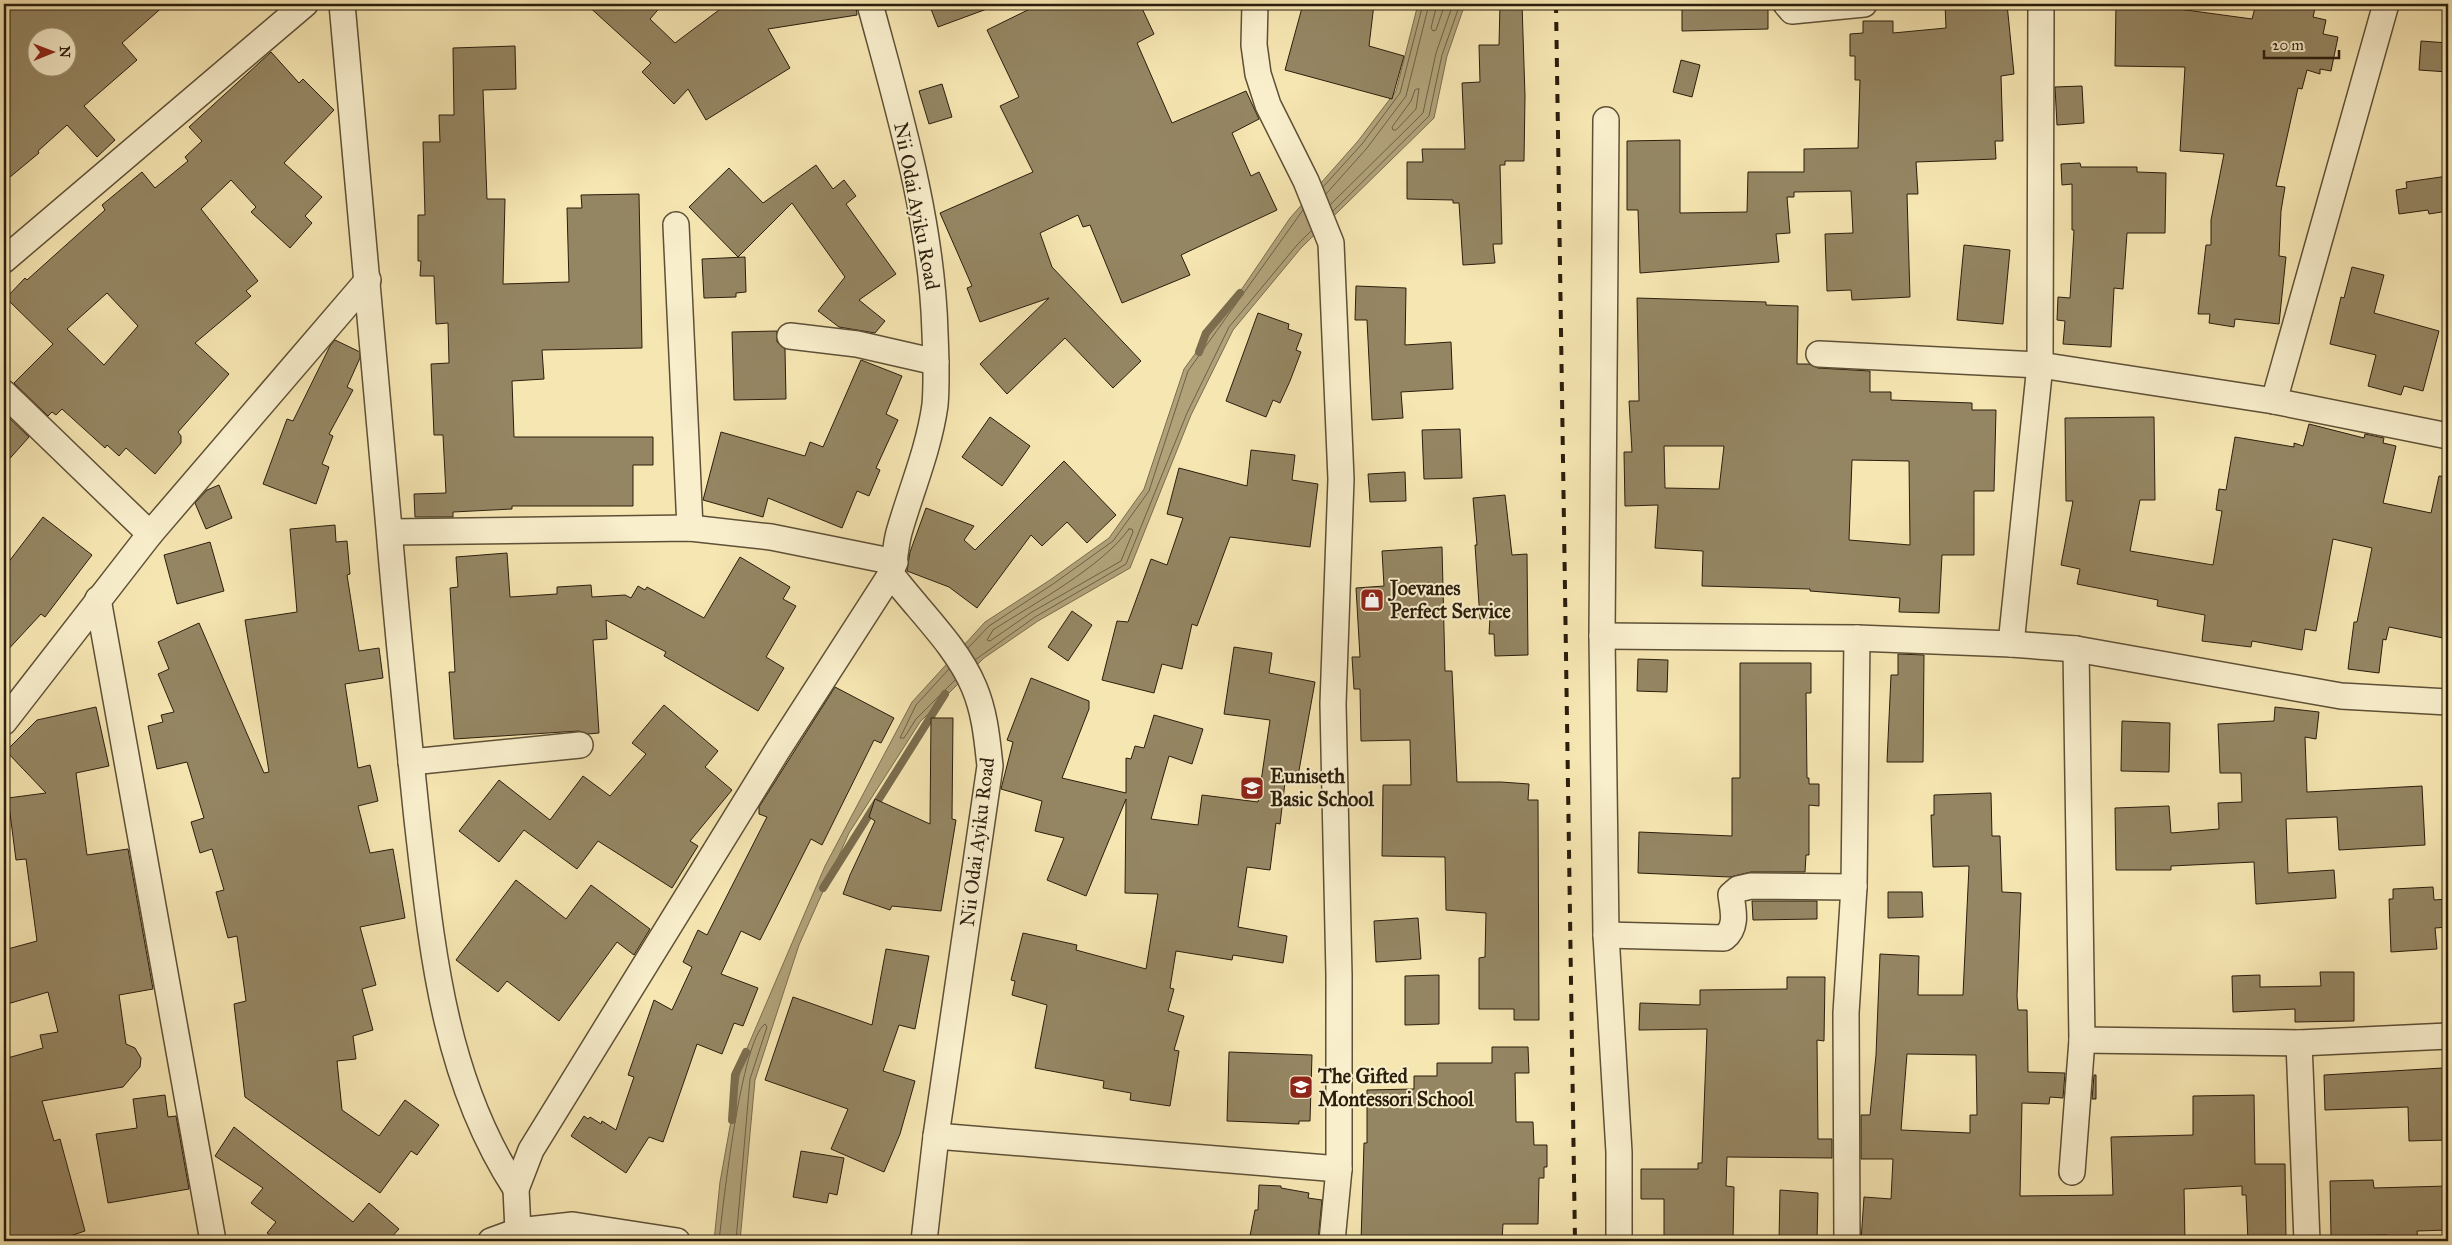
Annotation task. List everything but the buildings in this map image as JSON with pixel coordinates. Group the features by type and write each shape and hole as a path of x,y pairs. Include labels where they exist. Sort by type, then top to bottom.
{"street":[{"path":"4,260 305,4"},
{"path":"342,4 411,762 429,923 442,1003 463,1082 495,1156 516,1189"},
{"name":"Nii Odai Ayiku Road","path":"870,4 908,145 928,243 934,301 936,362 934,406 923,459 899,530 893,568 956,654 974,687 986,724 990,766 936,1136 924,1241"},
{"path":"1255,4 1254,45 1258,74 1268,105 1306,181 1331,243 1341,479 1332,704 1339,975 1338,1169 1332,1241"},
{"path":"1786,4 1792,11 1864,4"},
{"path":"2011,644 2040,365 2041,4"},
{"path":"2274,401 2386,4"},
{"path":"1606,120 1602,636 1606,935 1619,1152 1619,1241"},
{"path":"676,225 690,528"},
{"path":"4,722 150,534 368,280"},
{"path":"790,336 857,344 936,362"},
{"path":"1819,354 2040,365 2274,401 2448,436"},
{"path":"4,393 150,534"},
{"path":"390,532 690,528 771,536 893,568 771,760 531,1150 516,1189 518,1230"},
{"path":"98,599 213,1241"},
{"path":"1602,636 1857,638 2011,644 2076,649 2341,696 2448,702"},
{"path":"1847,1241 1846,1013 1854,887 1857,638"},
{"path":"2072,1172 2082,1040 2076,649"},
{"path":"411,762 580,745"},
{"path":"1606,935 1724,938 1730,933 1734,923 1731,894 1738,889 1751,886 1854,887"},
{"path":"2082,1040 2299,1044 2448,1036"},
{"path":"2299,1044 2307,1241"},
{"path":"936,1136 1338,1169"},
{"path":"491,1241 518,1230 573,1226 677,1241"}],"water":[{"path":"1418,4 1465,4 1447,56 1434,118 1301,248 1233,330 1191,415 1130,568 1038,621 984,658 920,722 849,833 799,945 755,1080 740,1241 714,1241 720,1182 742,1060 825,866 912,702 985,622 1050,580 1109,538 1144,489 1184,369 1235,299 1290,218 1358,141 1396,91"}],"waterway":[{"path":"1199,352 1206,333 1240,293"},
{"path":"823,888 945,694"},
{"path":"732,1120 735,1075 746,1052"}],"railway":[{"path":"1556,4 1575,1241"}],"place":[{"name":"Joevanes Perfect Service","path":"1372,600"},
{"name":"Euniseth Basic School","path":"1252,788"},
{"name":"The Gifted Montessori School","path":"1301,1087"}]}
